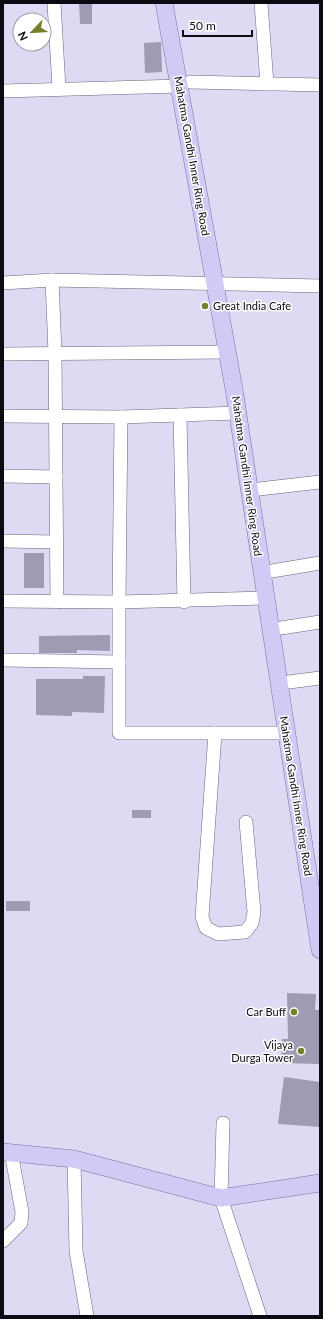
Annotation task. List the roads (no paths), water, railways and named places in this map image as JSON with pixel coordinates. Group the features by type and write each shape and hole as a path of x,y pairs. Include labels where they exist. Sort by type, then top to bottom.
{"main road":[{"name":"Mahatma Gandhi Inner Ring Road","path":"164,3 185,84"},
{"name":"Mahatma Gandhi Inner Ring Road","path":"176,3 185,84 259,489 320,876"},
{"name":"Mahatma Gandhi Inner Ring Road","path":"222,285 228,352 320,950"},
{"path":"7,1152 74,1159 221,1198 320,1183"}],"street":[{"path":"54,3 59,88"},
{"path":"261,3 267,84"},
{"path":"3,91 185,84 320,85"},
{"path":"52,280 55,353 56,602"},
{"path":"3,283 52,280 320,286"},
{"path":"3,354 228,352"},
{"path":"3,416 121,417 238,413"},
{"path":"180,415 184,602"},
{"path":"121,417 119,733 286,733"},
{"path":"3,476 56,477"},
{"path":"259,489 320,482"},
{"path":"3,540 56,542"},
{"path":"272,571 320,563"},
{"path":"3,601 184,602 265,598"},
{"path":"281,628 320,622"},
{"path":"3,660 119,662"},
{"path":"289,682 320,678"},
{"path":"215,733 202,917 206,928 218,934 245,932 252,923 254,912 246,822"},
{"path":"223,1123 221,1198 260,1316"},
{"path":"3,1241 21,1223 22,1212 7,1152"},
{"path":"74,1159 76,1251 87,1316"}],"place":[{"name":"Great India Cafe","path":"205,306"},
{"name":"Car Buff","path":"294,1012"},
{"name":"Vijaya Durga Tower","path":"301,1051"}]}
